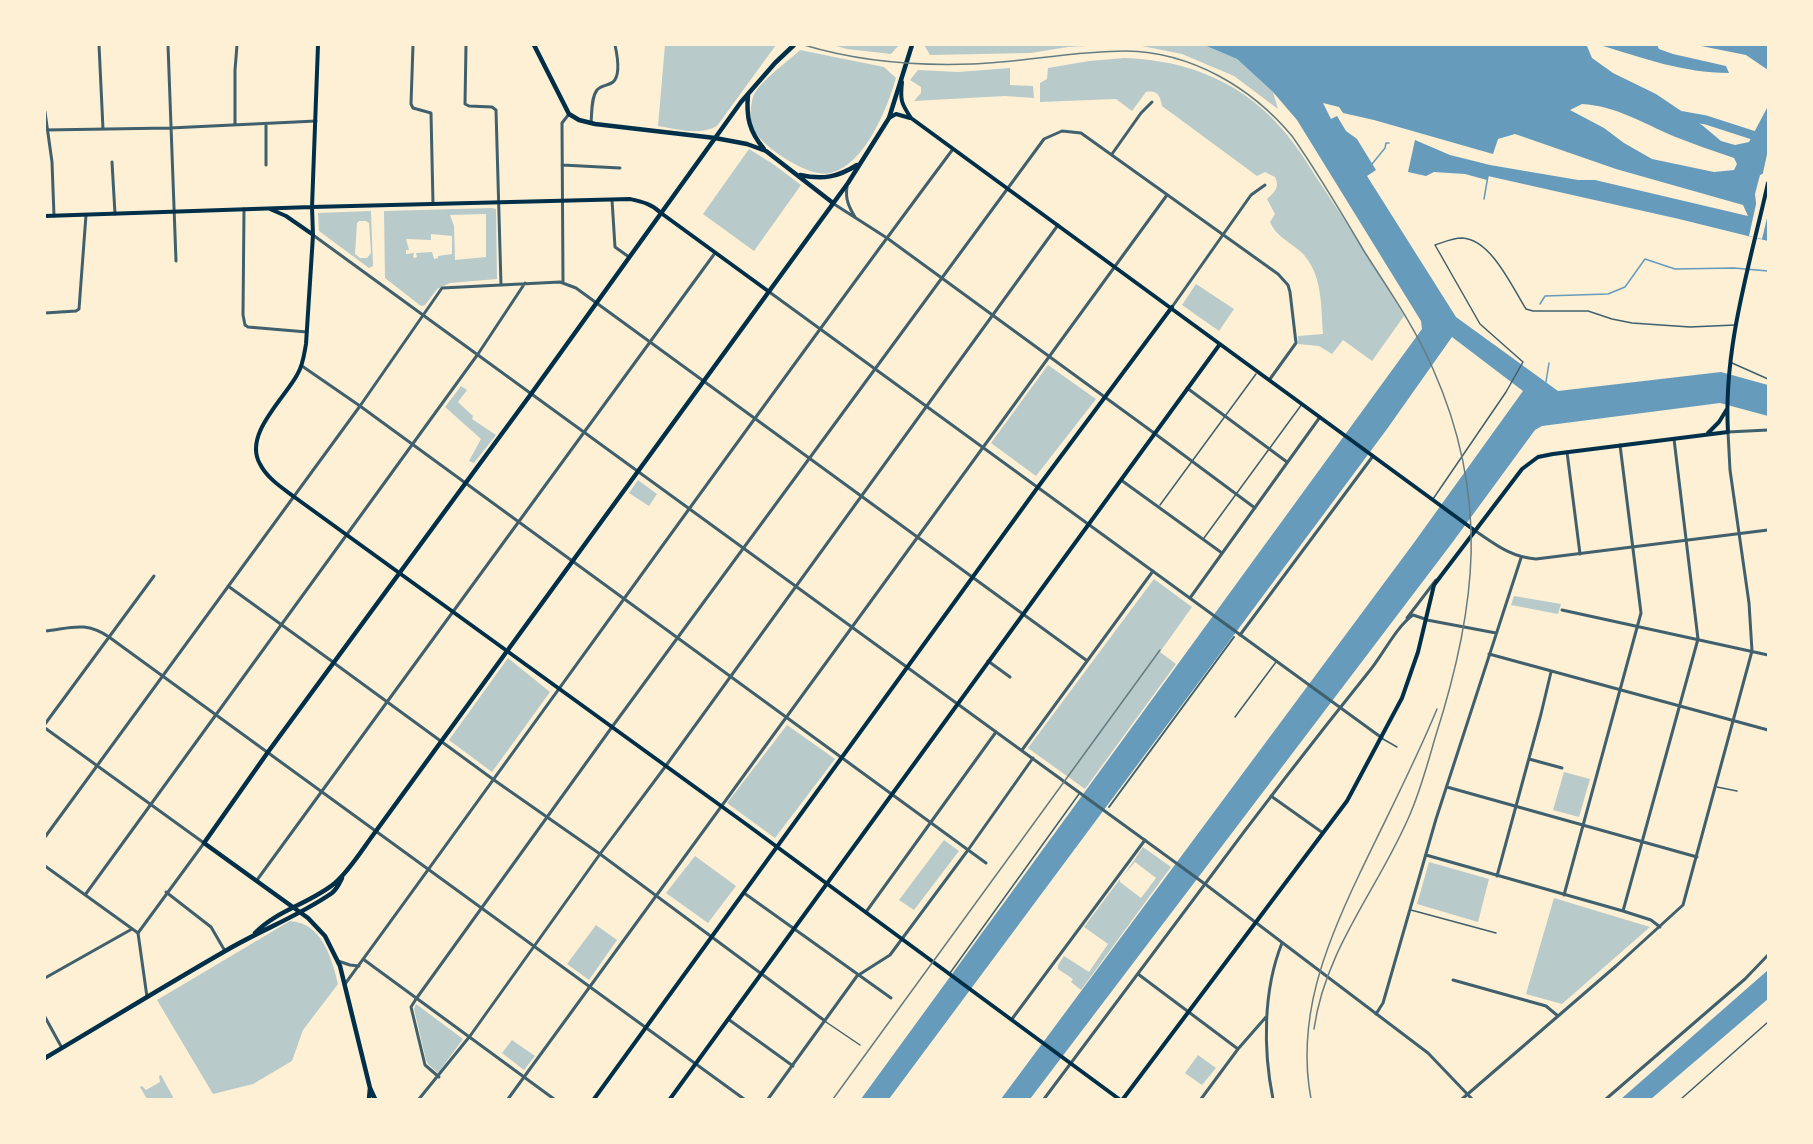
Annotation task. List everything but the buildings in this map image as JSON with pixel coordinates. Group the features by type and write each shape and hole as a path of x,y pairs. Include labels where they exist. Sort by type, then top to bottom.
{"main road":[{"path":"318,45 313,235 307,332 302,366 263,425 256,442 260,465 268,476 1121,1099 1189,1013 1347,801 1396,711 1412,673 1427,620 1433,588 1474,530 1528,463 1544,456 1567,452 1728,432 1727,408 1736,325 1768,183"},
{"path":"534,45 569,114 579,120 747,144 766,151 833,202"},
{"path":"375,1099 370,1088 338,961 325,936 308,918 204,843 715,138 748,94 794,45"},
{"path":"255,933 262,932 300,913 339,886 343,876 848,183 889,117 911,46"},
{"path":"902,79 900,97 902,107 911,118 1474,530"},
{"path":"748,94 746,112 748,126 766,151"},
{"path":"889,117 900,114 911,118"},
{"path":"798,174 817,179 830,178 844,173 859,163"},
{"path":"45,216 612,199 644,202 655,207 768,291"},
{"path":"268,208 286,216 313,235"},
{"path":"594,1099 1038,487 1172,307"},
{"path":"670,1099 1220,344"},
{"path":"1706,435 1719,422 1727,408"},
{"path":"45,1058 255,933 292,907 325,890 343,876"},
{"path":"369,1099 370,1088"}],"street":[{"path":"99,45 103,129"},
{"path":"168,45 176,261"},
{"path":"235,124 237,45"},
{"path":"413,45 411,104 413,108 431,113 434,204"},
{"path":"466,45 465,104 492,106 496,110 501,285"},
{"path":"591,123 595,92 601,86 614,81 616,77 618,69 615,45"},
{"path":"1112,154 1141,113 1152,102"},
{"path":"45,112 52,162 54,216"},
{"path":"563,283 562,123 569,114"},
{"path":"46,130 170,128 316,121"},
{"path":"266,124 266,165"},
{"path":"439,1077 425,1065 411,1007 416,999 612,727 679,639 940,278 1044,139 1053,133 1071,130 1081,133 1278,274 1288,285 1290,292 1296,343 1270,379"},
{"path":"345,984 953,149"},
{"path":"112,162 115,214"},
{"path":"562,165 620,168"},
{"path":"848,183 846,194 848,204 856,218"},
{"path":"1172,307 1251,195 1265,185"},
{"path":"508,1099 1167,195"},
{"path":"612,199 615,247 629,257"},
{"path":"833,202 887,238 1255,508"},
{"path":"244,209 243,315 245,325 307,332"},
{"path":"45,313 80,309 86,214"},
{"path":"419,1099 470,1036 1058,225"},
{"path":"313,235 1206,884 1438,1062 1472,1099"},
{"path":"256,882 715,253"},
{"path":"85,895 477,354 525,283"},
{"path":"45,837 360,406 442,288 563,283 576,288 1086,660"},
{"path":"768,291 1382,738"},
{"path":"302,366 519,521 986,863"},
{"path":"1187,388 1288,462"},
{"path":"1190,598 1320,417"},
{"path":"1462,1099 1683,905 1752,651 1749,603 1730,470 1728,432 1768,430"},
{"path":"1623,911 1698,639 1674,439"},
{"path":"1564,895 1638,626 1641,606 1620,446"},
{"path":"1567,452 1580,554"},
{"path":"1239,634 1371,455"},
{"path":"1121,480 1222,553"},
{"path":"1474,530 1502,549 1521,558 1536,559 1768,530"},
{"path":"1376,1014 1383,1003 1447,787 1521,558"},
{"path":"1022,750 1153,571"},
{"path":"1044,1099 1070,1061 1271,796 1372,668 1404,624 1414,606 1441,574"},
{"path":"147,998 138,933 204,843 96,766 45,726 154,576"},
{"path":"228,586 494,780 600,854 825,1021"},
{"path":"1562,609 1768,655"},
{"path":"1404,624 1413,615 1427,620 1496,633"},
{"path":"45,631 86,626 109,636 744,1099"},
{"path":"1108,807 1234,637"},
{"path":"1490,654 1768,730"},
{"path":"988,661 1010,677"},
{"path":"1497,876 1551,671"},
{"path":"866,912 996,732"},
{"path":"768,1099 857,976 890,955 903,939 1033,758"},
{"path":"1529,759 1562,768"},
{"path":"1447,787 1697,858"},
{"path":"1271,796 1324,833"},
{"path":"1012,1019 1144,840"},
{"path":"1426,855 1623,911 1651,920 1660,927"},
{"path":"45,866 138,933"},
{"path":"166,892 211,927 225,951"},
{"path":"744,893 857,976 891,998"},
{"path":"45,978 132,929"},
{"path":"1273,1099 1268,1069 1267,1016 1272,980 1282,943"},
{"path":"1606,1099 1745,979 1768,955"},
{"path":"363,960 554,1099"},
{"path":"338,961 358,966"},
{"path":"1138,974 1238,1049"},
{"path":"1453,980 1546,1006 1558,1016"},
{"path":"1201,1099 1238,1049 1267,1016"},
{"path":"45,1017 62,1048"},
{"path":"728,1019 793,1066"}],"lane":[{"path":"1433,500 1523,365 1521,360 1480,324 1435,245 1454,238 1464,238 1482,245 1506,275 1526,309 1533,311 1588,311 1632,323 1690,327 1736,325"},
{"path":"1731,363 1768,379"},
{"path":"1159,507 1258,370"},
{"path":"1203,539 1303,403"},
{"path":"1235,717 1276,661"},
{"path":"1382,738 1397,747"},
{"path":"1716,786 1737,791"},
{"path":"950,974 1081,793"},
{"path":"1410,909 1496,933"},
{"path":"825,1021 860,1045"},
{"path":"1680,1099 1768,1022"}],"shaded area":[{"path":"665,45 776,45 717,126 695,131 658,126"},
{"path":"833,45 899,45 891,54 847,49"},
{"path":"924,45 1106,45 1068,47 1031,53 930,55"},
{"path":"1137,45 1204,45 1237,59 1273,92 1278,109 1234,76 1182,54"},
{"path":"800,50 884,67 896,78 887,105 873,134 854,159 843,168 831,173 822,174 812,171 788,160 767,145 752,126 751,104 756,91"},
{"path":"1124,58 1171,64 1215,78 1254,102 1288,136 1345,221 1404,316 1372,361 1343,340 1332,354 1319,346 1298,344 1298,336 1323,334 1321,301 1317,279 1308,259 1279,235 1270,222 1275,214 1267,199 1276,189 1275,177 1265,172 1257,176 1162,106 1159,97 1153,92 1146,92 1132,111 1116,99 1040,102 1040,83 1047,79 1048,68"},
{"path":"1010,68 1010,85 1033,86 1034,98 1005,96 914,101 921,93 921,87 910,80 918,70 958,72"},
{"path":"749,149 801,185 754,251 703,214"},
{"path":"496,209 497,279 450,283 437,289 425,305 421,306 385,278 384,211","holes":["486,214 486,257 455,260 454,226 450,215","431,234 452,236 452,254 438,256 434,259 432,252 416,253 415,258 414,253 406,254 406,250 409,250 406,239 431,240"]},
{"path":"371,211 373,266 369,268 319,231 318,213","holes":["366,221 369,223 371,253 367,258 360,258 355,254 357,223"]},
{"path":"1196,284 1234,309 1219,331 1182,305"},
{"path":"1048,365 1096,399 1036,476 991,443"},
{"path":"461,386 467,390 458,402 473,416 472,419 496,435 474,463 469,461 481,439 445,407"},
{"path":"638,480 657,494 649,506 629,493"},
{"path":"1154,579 1192,607 1160,652 1176,664 1085,789 1028,748"},
{"path":"1514,596 1561,604 1558,614 1511,605"},
{"path":"508,658 550,692 492,772 449,740"},
{"path":"787,725 835,759 775,838 727,803"},
{"path":"1564,772 1590,779 1579,817 1553,810"},
{"path":"944,840 959,851 914,910 899,900"},
{"path":"1143,847 1171,867 1081,990 1071,982 1073,979 1058,969 1058,965 1064,956 1089,972 1108,944 1084,927 1120,879 1120,882 1141,898 1156,878 1135,862 1124,875"},
{"path":"695,856 736,886 708,923 666,893"},
{"path":"1429,862 1489,879 1478,922 1417,904"},
{"path":"1554,898 1650,927 1562,1004 1526,994"},
{"path":"290,921 301,923 318,935 329,953 338,984 303,1030 292,1061 253,1084 213,1094 157,1000"},
{"path":"596,925 617,940 589,980 567,964"},
{"path":"416,1004 463,1039 438,1073 426,1060 414,1009"},
{"path":"512,1040 535,1056 524,1070 502,1053"},
{"path":"1198,1055 1216,1068 1202,1085 1185,1073"},
{"path":"161,1075 174,1099 147,1099 140,1087 146,1090 160,1082 159,1076"}],"water":[{"path":"1204,45 1591,45 1587,46 1592,58 1613,73 1656,94 1702,125 1721,141 1735,145 1749,142 1768,106 1768,172 1760,175 1755,194 1757,212 1768,218 1768,241 1488,176 1487,180 1465,174 1434,172 1426,176 1408,172 1415,140 1450,155 1490,165 1578,180 1595,180 1748,216 1743,205 1616,169 1515,134 1498,139 1493,154 1343,113 1339,107 1323,103 1331,119 1337,116 1346,131 1357,139 1376,170 1367,176 1456,317 1558,391 1721,372 1768,385 1768,416 1720,403 1542,426 1535,430 1452,543 1030,1099 1001,1099 1413,544 1523,391 1452,337 1387,429 889,1099 861,1099 1422,329 1421,321 1297,120 1273,92 1237,59","holes":["1582,104 1618,112 1673,136 1734,158 1737,164 1734,170 1714,172 1652,159 1604,128 1570,110"]},
{"path":"1600,45 1657,45 1659,49 1673,54 1726,66 1729,73 1679,68"},
{"path":"1696,45 1768,45 1768,70 1746,55"},
{"path":"1768,970 1768,999 1651,1099 1621,1099"}],"pier":[{"path":"1768,150 1768,176 1762,177"},
{"path":"1758,195 1759,210 1768,214 1762,239 1749,236"}],"waterway":[{"path":"1678,115 1706,120 1768,140"},
{"path":"1372,164 1385,148 1386,143 1389,143"},
{"path":"1484,199 1488,176"},
{"path":"1540,304 1545,296 1608,294 1625,287 1645,259 1675,269 1734,268 1768,271"},
{"path":"1546,382 1549,363"}],"railway":[{"path":"804,45 866,59 930,64 991,63 1126,51 1150,53 1196,65 1239,88 1258,102 1292,136 1418,338 1451,416 1463,462 1470,508 1471,553 1468,598 1449,690 1418,794 1399,839 1355,918 1330,971 1320,999 1314,1029"},
{"path":"833,1099 1160,650"},
{"path":"1311,1099 1307,1069 1307,1040 1311,1012 1325,956 1347,902 1437,709"}]}
